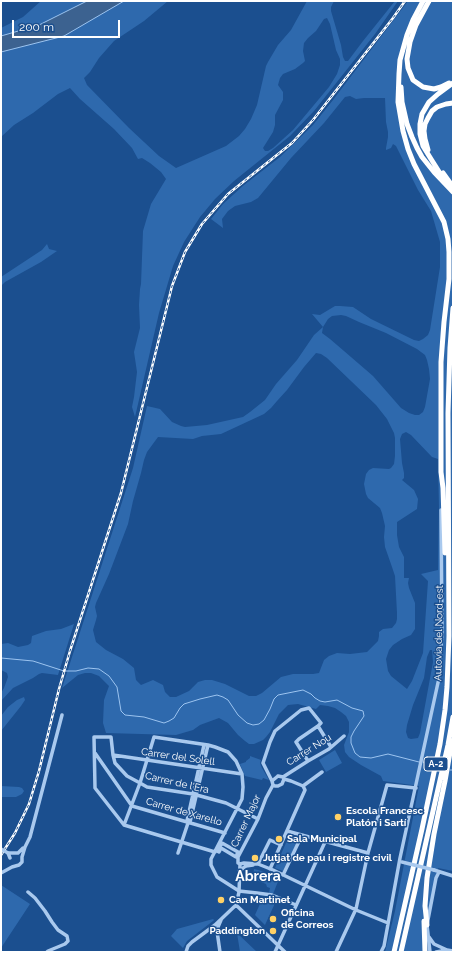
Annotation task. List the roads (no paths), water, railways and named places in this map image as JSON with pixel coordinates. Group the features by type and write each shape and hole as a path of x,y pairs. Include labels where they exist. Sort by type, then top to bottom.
{"highway":[{"path":"423,1 413,20 400,60 398,92 399,112 405,140 411,156 444,222 448,239 449,279 441,362 441,472 448,587"},
{"path":"429,1 420,16 410,42 407,59 408,68 413,80 426,88 437,88 453,82"},
{"path":"406,43 401,69 400,86 409,131 422,157 434,172 452,190"},
{"path":"452,190 426,152 421,140 419,129 420,119 426,106 453,82"},
{"path":"452,190 429,151 424,132 425,124 434,109 453,103"},
{"path":"449,279 453,265"},
{"name":"Autovia del Nord-est","path":"393,952 442,734 447,687 449,636 449,405 450,348 453,308"},
{"path":"425,952 424,915 427,878 434,834 452,746 453,718"},
{"name":"A-2","path":"401,952 447,751 453,718"},
{"path":"425,906 428,925"}],"street":[{"path":"381,952 384,946 438,685 442,632 441,472"},
{"path":"284,778 282,784 275,786 272,783 263,763 270,742 275,732 301,710 309,708 321,723 296,742 308,761"},
{"path":"10,858 24,847 30,837 62,715"},
{"path":"318,726 331,747"},
{"name":"Carrer Nou","path":"284,778 331,747 344,736"},
{"name":"Carrer de l'Era","path":"95,753 94,737 110,737 116,763 127,776 147,787 194,795 226,804 258,819"},
{"path":"124,825 140,783 154,737 206,745 228,752 236,761 242,774 242,799 211,859 211,865 217,877 239,891 272,895 296,905"},
{"path":"178,853 188,822 206,745"},
{"path":"95,753 95,788 124,825 215,852"},
{"name":"Carrer de Xarel·lo","path":"95,753 132,806 225,833"},
{"name":"Carrer del Solell","path":"113,755 242,774"},
{"path":"303,786 322,772"},
{"path":"272,783 278,776 303,786 305,790"},
{"path":"270,869 305,790 311,780"},
{"name":"Carrer Major","path":"236,905 239,891 240,864 238,863 238,857 258,819 272,783"},
{"path":"336,952 356,910 368,853 387,785 416,788"},
{"path":"287,831 368,853"},
{"path":"283,875 302,835"},
{"path":"258,864 270,840 281,845"},
{"path":"275,952 324,842"},
{"path":"222,843 238,852 236,857 221,848 218,852 217,851 222,843"},
{"path":"1,873 21,864 23,860 22,857 24,847"},
{"path":"1,849 8,853 16,854 22,857"},
{"path":"8,853 11,863 16,866"},
{"path":"401,862 453,876"},
{"path":"8,869 10,864"},
{"path":"240,864 258,864 264,866 356,910 388,923"},
{"path":"240,864 241,866 264,866"},
{"path":"239,871 246,866"},
{"path":"430,952 428,925 436,878 439,872"},
{"path":"28,892 35,898 58,930 67,936 68,941 65,944 47,952"},
{"path":"186,952 188,946 192,942 236,905 285,952"},
{"path":"220,952 217,935 218,927 222,918"},
{"path":"208,930 217,935"},
{"path":"429,937 434,944 453,951"},
{"path":"436,952 447,950"}],"waterway":[{"path":"1,658 33,661 64,671 76,671 88,668 99,669 109,676 117,687 121,711 125,715 144,717 164,723 174,718 184,704 217,695 228,700 238,715 247,723 253,725 259,724 264,720 274,699 278,695 303,690 320,701 325,702 337,700 352,708 363,711 364,716 351,737 351,743 355,753 360,757 371,758 388,754 419,762"},
{"path":"423,762 430,764"}],"railway":[{"path":"1,855 15,833 29,804 70,651 121,493 172,286 185,252 202,224 228,194 292,143 313,120 405,1"}],"place":[{"name":"Escola Francesc Platón i Sartí","path":"338,817"},
{"name":"Sala Municipal","path":"279,839"},
{"name":"Jutjat de pau i registre civil","path":"255,858"},
{"name":"Can Martinet","path":"221,900"},
{"name":"Oficina de Correos","path":"273,919"},
{"name":"Paddington","path":"273,931"}],"district":[{"name":"Abrera","path":"258,877"}]}
